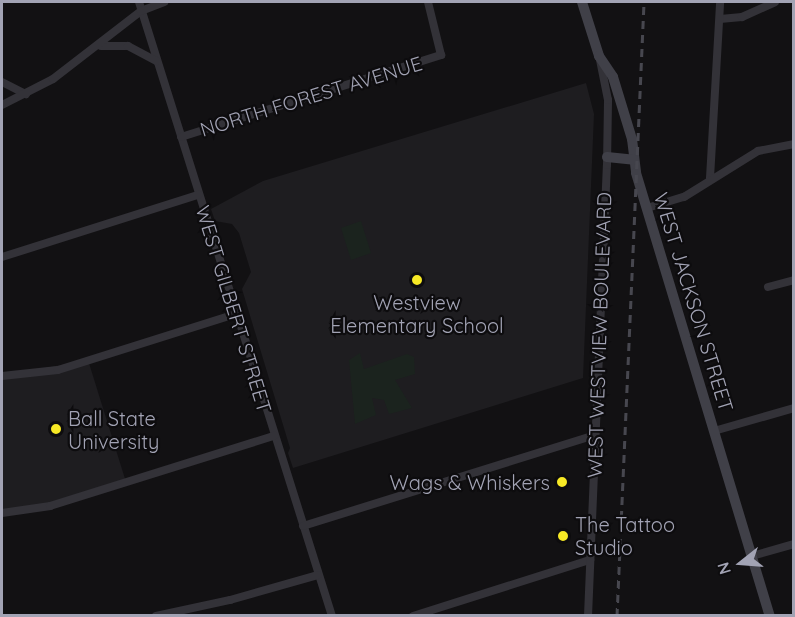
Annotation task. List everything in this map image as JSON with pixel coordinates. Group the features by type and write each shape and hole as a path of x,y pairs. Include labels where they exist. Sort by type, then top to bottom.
{"main road":[{"name":"WEST JACKSON STREET","path":"582,2 599,56 613,77 647,208 770,615"},
{"path":"607,158 634,160"}],"street":[{"name":"WEST GILBERT STREET","path":"139,2 332,615"},
{"path":"2,105 26,94 99,46 141,11 164,2"},
{"name":"NORTH FOREST AVENUE","path":"181,137 441,56 428,2"},
{"path":"710,178 720,2"},
{"path":"720,19 742,17 775,2"},
{"path":"99,46 134,48 158,63"},
{"name":"WEST WESTVIEW BOULEVARD","path":"588,615 607,158 608,100 599,56"},
{"path":"2,82 26,94"},
{"path":"647,208 684,197 710,178 758,151 794,144"},
{"path":"2,257 198,195"},
{"path":"768,287 794,280"},
{"path":"2,376 58,370 236,314"},
{"path":"714,431 794,408"},
{"path":"303,526 595,435"},
{"path":"2,513 50,506 274,436"},
{"path":"752,556 794,544"},
{"path":"413,615 590,560"},
{"path":"156,615 230,600 318,574"}],"shaded area":[{"name":"Westview Elementary School","path":"586,83 594,114 583,378 293,468 288,453 290,448 242,289 251,272 239,233 232,224 215,221 211,209 263,181"},
{"path":"361,221 371,253 351,260 341,228"},
{"path":"360,353 364,369 407,354 414,357 415,374 395,380 412,408 389,414 384,400 372,398 376,415 355,424 349,360"},
{"name":"Ball State University","path":"88,360 126,482 50,506 2,513 2,376"}],"railway":[{"path":"617,616 644,2"}],"place":[{"name":"Westview Elementary School","path":"417,280"},
{"name":"Ball State University","path":"56,429"},
{"name":"Wags & Whiskers","path":"562,482"},
{"name":"The Tattoo Studio","path":"563,536"}]}
